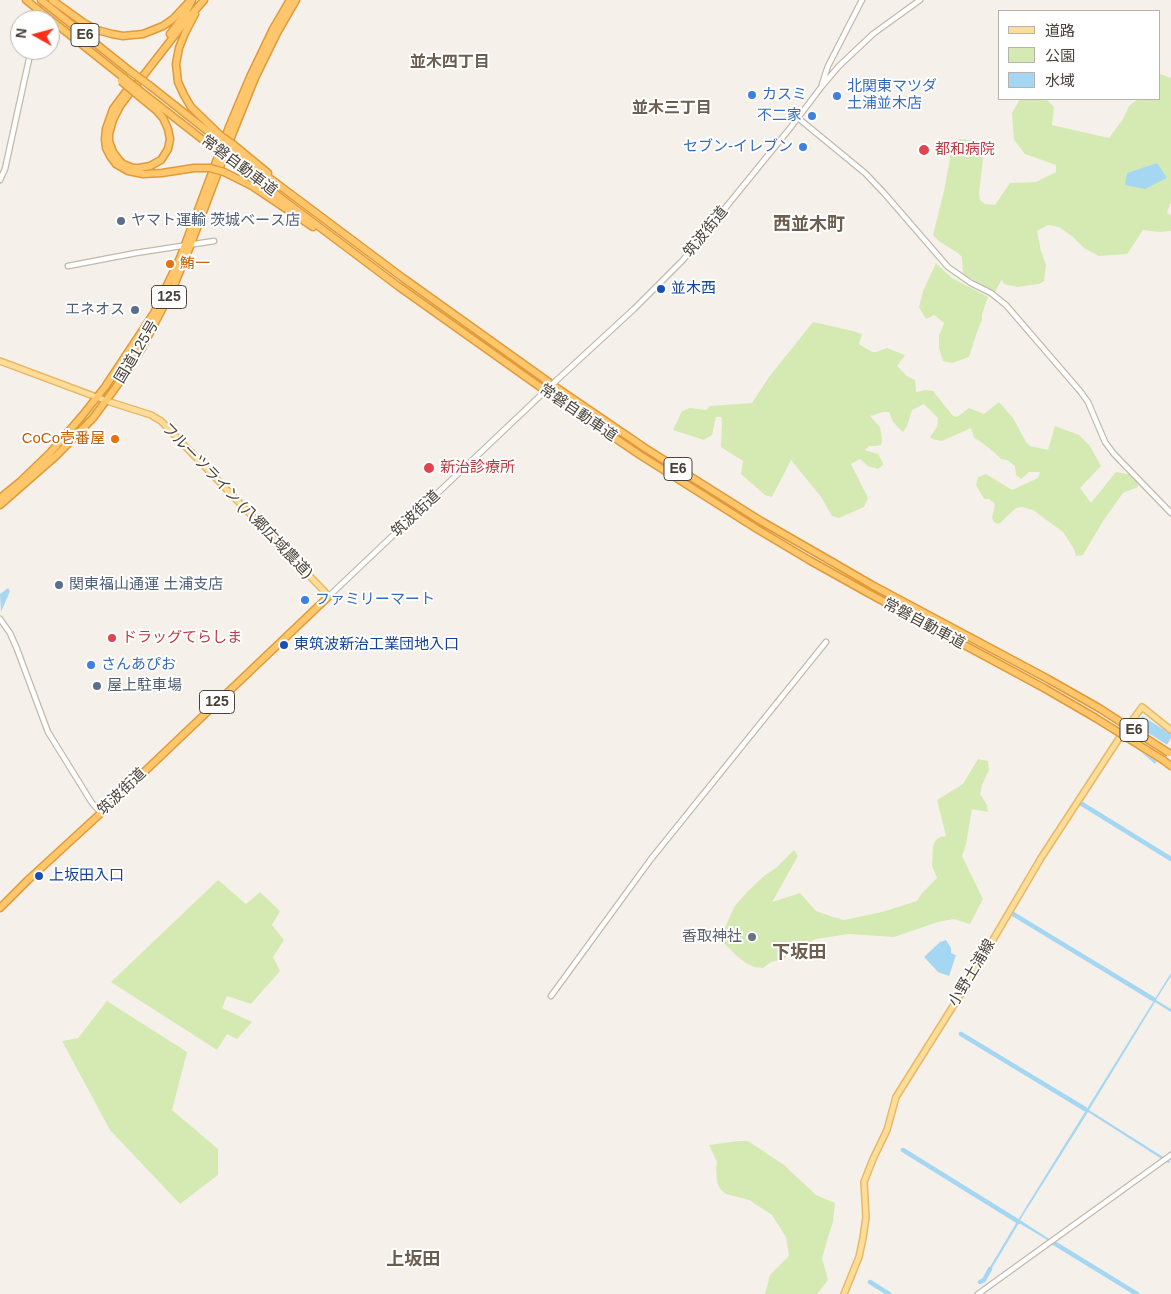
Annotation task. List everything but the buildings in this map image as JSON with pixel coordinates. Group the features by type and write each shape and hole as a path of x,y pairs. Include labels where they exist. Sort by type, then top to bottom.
{"highway":[{"name":"常磐自動車道","path":"26,0 141,95 354,253 558,400 640,455 757,529 868,594 1094,717 1171,766"},
{"name":"常磐自動車道","path":"41,0 148,85 221,138 283,188 403,278 645,448 761,521 872,585 1048,679 1099,708 1170,753"},
{"path":"52,0 97,30 123,36 143,34 163,26 173,19 191,0"},
{"path":"191,0 185,14 113,110 106,129 106,144 113,160 120,167 132,172 149,174 194,168 210,168 224,172 252,186 296,217 354,253"},
{"path":"273,29 285,0"},
{"name":"国道125号","path":"0,505 56,456 93,418 131,366 147,340 173,288 241,96 273,29 290,0"},
{"name":"国道125号","path":"0,498 50,452 98,397 154,312 188,245 263,61 296,0"},
{"path":"141,95 163,118 170,139 168,150 161,160 150,166 133,168 119,160 113,152 109,141 109,134 113,120 120,106 185,22 203,2"},
{"path":"203,2 185,33 179,48 176,64 177,78 181,91 191,107 221,138"},
{"name":"筑波街道","path":"0,908 328,597"}],"main road":[{"name":"フルーツライン (八郷広域農道)","path":"0,361 162,421 328,597"},
{"name":"小野土浦線","path":"844,1294 859,1257 863,1238 866,1217 864,1182 887,1130 896,1097 967,984 1041,858 1118,740 1142,707 1171,730"}],"street":[{"path":"822,86 832,59 862,0"},
{"name":"筑波街道","path":"328,597 634,309 683,260 839,66 873,34 920,0"},
{"path":"832,59 839,66"},
{"path":"0,180 6,168 29,60"},
{"path":"827,71 830,77"},
{"path":"798,118 865,173 948,267 970,283 992,293 1006,305 1088,402 1105,442 1114,454 1171,513"},
{"path":"68,266 214,241"},
{"path":"0,619 10,633 17,649 48,732 92,803 101,812"},
{"path":"551,996 651,859 826,642"},
{"path":"978,1294 1171,1156"}],"green space":[{"path":"1161,74 1171,78 1171,203 1167,213 1171,215 1171,231 1143,230 1127,254 1099,256 1084,248 1059,227 1048,225 1037,231 1046,265 1044,281 1039,284 1017,287 1004,284 1002,279 995,292 963,274 962,257 933,235 944,191 950,159 950,145 960,139 974,141 983,159 979,193 980,200 985,204 995,205 1010,183 1036,182 1056,172 1056,165 1025,154 1014,140 1012,113 1019,100 1047,100 1054,107 1052,125 1109,138 1123,119 1129,106 1137,100 1161,100"},
{"path":"936,263 952,278 988,297 969,357 952,363 943,361 939,348 939,336 944,323 934,315 926,319 919,307 923,291"},
{"path":"171,284 142,343 113,386 111,386 131,352 144,335"},
{"path":"813,322 862,334 859,344 872,352 887,348 905,355 897,366 907,376 915,380 916,392 933,391 953,416 957,417 969,408 984,414 999,402 1013,418 1030,446 1048,450 1055,426 1079,435 1090,446 1101,466 1080,488 1091,503 1116,472 1138,476 1138,487 1123,493 1103,521 1083,555 1076,556 1074,549 1063,532 1033,510 1022,507 1016,508 999,524 994,522 992,518 995,504 989,499 984,499 976,485 978,477 986,474 1012,490 1038,478 1040,472 1029,472 1021,479 1016,475 1015,466 1007,460 1001,459 974,438 971,428 942,441 932,439 930,437 937,427 938,418 924,404 912,410 903,432 893,422 889,412 870,416 880,427 882,440 881,445 869,446 865,450 878,454 883,465 878,469 868,466 860,459 851,464 868,498 864,507 839,518 832,516 821,497 791,460 772,497 765,495 741,474 743,461 721,447 721,417 716,417 712,435 704,440 673,430 682,411 690,408 706,410 710,406 752,403 769,377"},
{"path":"96,407 97,410 57,452 56,451"},
{"path":"978,759 988,761 989,770 980,794 987,805 988,812 972,809 962,856 983,899 970,924 954,919 938,922 894,937 848,934 816,939 792,951 784,959 771,962 763,968 754,967 746,963 723,942 719,935 725,928 734,907 747,892 794,850 798,856 772,902 800,893 816,911 844,920 882,912 917,901 937,878 932,866 933,846 940,837 946,836 937,800 963,784"},
{"path":"218,880 246,904 260,892 280,911 272,925 284,940 273,957 280,971 251,1004 227,996 222,1008 252,1022 237,1039 227,1034 217,1050 111,982"},
{"path":"107,1001 187,1052 172,1110 218,1149 218,1175 180,1204 110,1130 62,1041 78,1038"},
{"path":"748,1141 784,1165 816,1195 835,1203 833,1221 822,1258 828,1280 817,1294 765,1294 770,1275 789,1256 786,1237 772,1215 749,1200 726,1194 720,1189 717,1182 717,1162 709,1145"}],"water":[{"path":"1157,163 1167,178 1145,189 1125,185 1127,173"},
{"path":"8,588 10,591 1,612 0,594"},
{"path":"1142,716 1171,734 1171,738 1155,764 1127,740"},
{"path":"946,940 951,948 951,953 956,955 949,976 938,972 924,957 940,942"},
{"path":"1171,973 1156,1000 1171,1009 1171,1012 1155,1002 1089,1110 1171,1162 1168,1163 1088,1112 1020,1220 1054,1242 1054,1244 1019,1223 989,1273 987,1272 1018,1220"}],"pier":[{"path":"1134,724 1169,746 1159,763 1124,741"}],"waterway":[{"path":"1082,804 1171,859"},
{"path":"1013,914 1153,999"},
{"path":"961,1034 1085,1109"},
{"path":"903,1150 1019,1222"},
{"path":"1054,1243 1137,1294"},
{"path":"980,1282 984,1280 990,1269"},
{"path":"870,1282 889,1294"}],"tunnel":[{"path":"40,10 42,0"}],"place":[{"name":"カスミ","path":"752,95"},
{"name":"北関東マツダ 土浦並木店","path":"837,96"},
{"name":"不二家","path":"812,116"},
{"name":"セブン-イレブン","path":"803,147"},
{"name":"都和病院","path":"924,150"},
{"name":"ヤマト運輸 茨城ベース店","path":"121,221"},
{"name":"鮪一","path":"170,264"},
{"name":"並木西","path":"661,289"},
{"name":"エネオス","path":"135,310"},
{"name":"CoCo壱番屋","path":"115,439"},
{"name":"新治診療所","path":"429,468"},
{"name":"関東福山通運 土浦支店","path":"59,585"},
{"name":"ファミリーマート","path":"305,600"},
{"name":"ドラッグてらしま","path":"112,638"},
{"name":"東筑波新治工業団地入口","path":"284,645"},
{"name":"さんあぴお","path":"91,665"},
{"name":"屋上駐車場","path":"97,686"},
{"name":"上坂田入口","path":"39,876"},
{"name":"香取神社","path":"752,937"}],"district":[{"name":"並木四丁目","path":"450,63"},
{"name":"並木三丁目","path":"672,109"},
{"name":"西並木町","path":"809,225"},
{"name":"下坂田","path":"799,953"},
{"name":"上坂田","path":"413,1260"}]}
